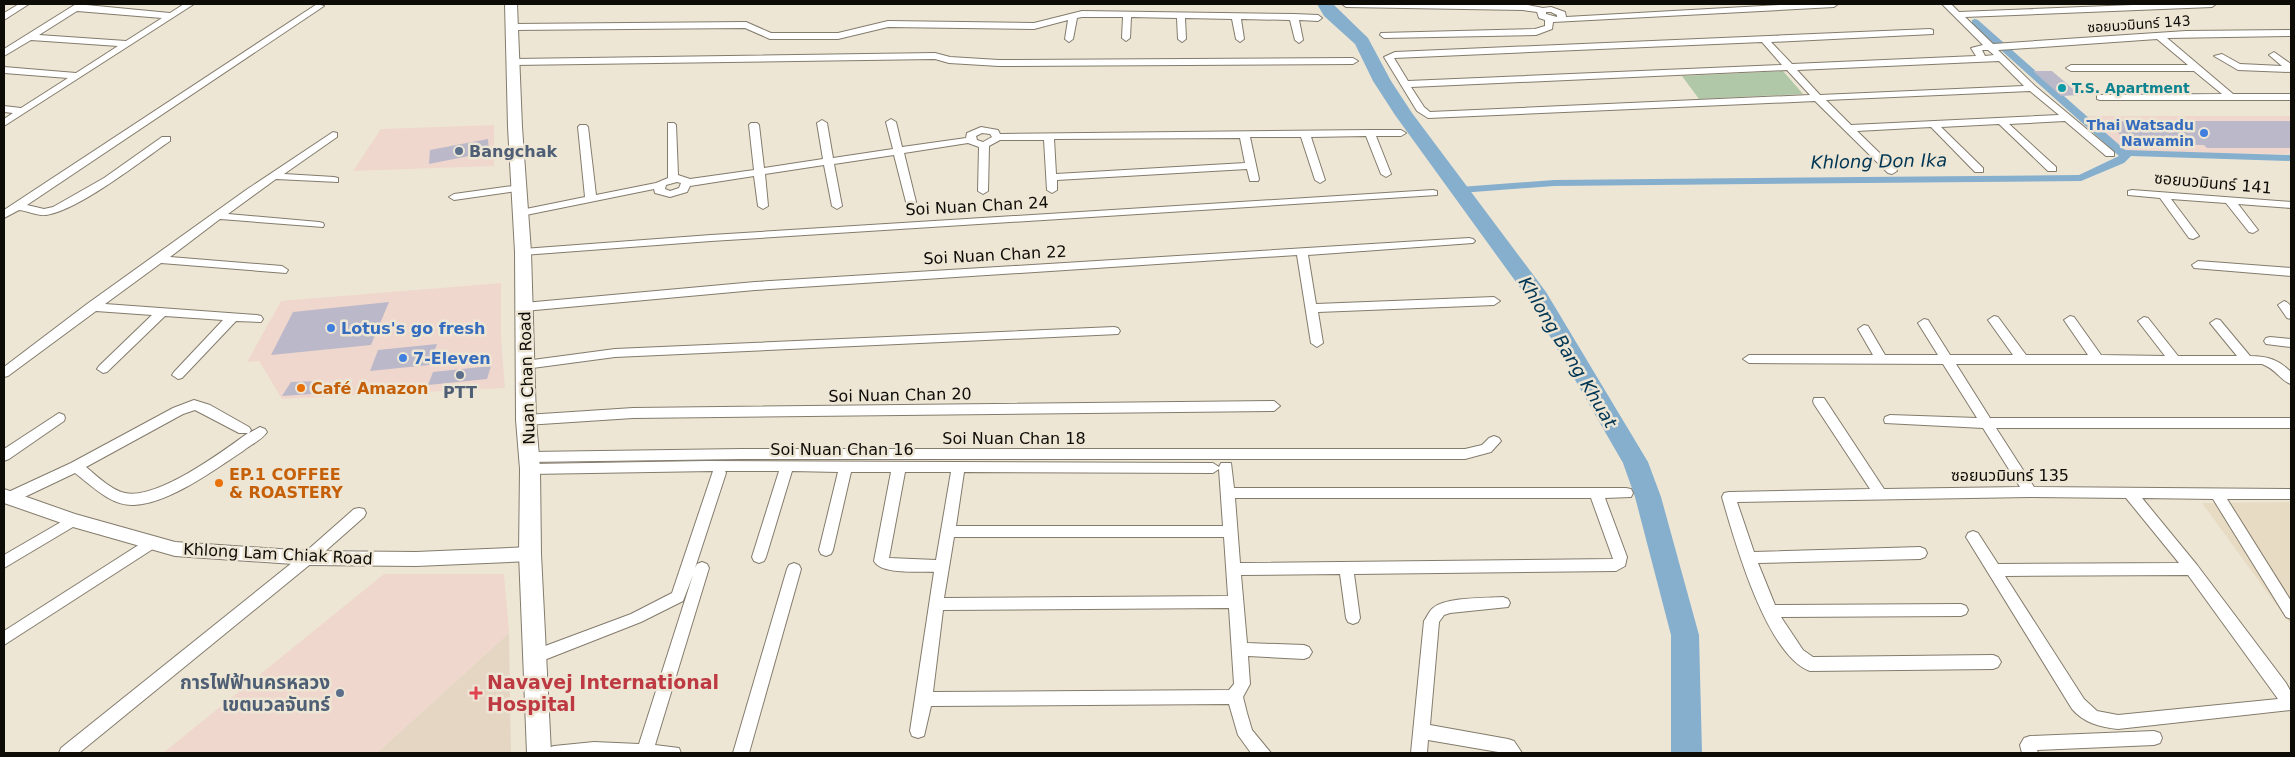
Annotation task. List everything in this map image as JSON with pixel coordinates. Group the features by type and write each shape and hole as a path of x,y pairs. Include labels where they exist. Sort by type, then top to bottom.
{"main road":[{"name":"Nuan Chan Road","path":"511,4 515,127 522,217 526,420 530,463 530,554 538,753"}],"street":[{"path":"4,17 25,4"},
{"path":"4,123 190,4"},
{"path":"1208,16 1209,4"},
{"path":"1346,4 1523,7 1555,10 1562,14 1561,18"},
{"path":"1542,10 1540,14 1549,19 1575,20 1717,7 1834,4"},
{"path":"1946,4 1999,58 2110,154"},
{"path":"1958,15 2212,4"},
{"path":"4,53 79,6 170,16"},
{"path":"4,215 320,6"},
{"path":"512,27 746,25 770,36 838,36 888,24 1034,26 1082,14 1318,18"},
{"path":"1126,38 1127,15"},
{"path":"1069,39 1072,16"},
{"path":"1181,16 1182,39"},
{"path":"1236,16 1240,39"},
{"path":"1294,17 1299,40"},
{"path":"1384,35 1536,32 1549,27 1549,19"},
{"path":"1930,32 1392,55 1389,57 1420,109 1428,115 2032,88"},
{"name":"ซอยนวมินทร์ 143","path":"1989,48 2199,33 2291,33"},
{"path":"2159,36 2232,98"},
{"path":"29,37 126,44"},
{"path":"1764,39 1817,97 1892,171"},
{"path":"1981,58 1976,48 1989,48"},
{"path":"2274,55 2291,68"},
{"path":"514,62 935,56 948,60 998,63 1353,61"},
{"path":"2219,56 2238,68 2291,68"},
{"path":"1405,84 1999,58"},
{"path":"2071,68 2197,68"},
{"path":"4,70 76,76"},
{"path":"2100,97 2291,97"},
{"path":"4,109 23,110"},
{"path":"1850,128 2067,118"},
{"path":"891,122 911,202"},
{"path":"2001,122 2052,169"},
{"path":"822,123 837,206"},
{"path":"1933,124 1979,170"},
{"path":"671,125 673,178"},
{"path":"754,125 763,206"},
{"path":"583,127 591,198"},
{"path":"970,140 973,133 981,130 991,130 997,137"},
{"path":"997,137 1401,133"},
{"path":"1305,134 1320,180"},
{"path":"1370,134 1386,174"},
{"path":"4,373 91,307 333,135"},
{"path":"1244,135 1254,179"},
{"path":"1049,136 1052,190"},
{"path":"660,188 665,194 675,194 683,190 687,184 830,160 970,140 975,144 984,145 993,142 997,137"},
{"path":"18,206 39,212 57,209 108,180 166,140"},
{"path":"983,191 984,145"},
{"path":"1052,177 1251,166"},
{"path":"274,176 334,180"},
{"path":"522,217 660,188 673,178 682,179 687,184"},
{"path":"454,197 520,188"},
{"path":"522,217 591,198 660,188"},
{"name":"Soi Nuan Chan 24","path":"523,252 711,238 1433,193"},
{"name":"ซอยนวมินทร์ 141","path":"2132,193 2291,205"},
{"path":"2163,195 2192,236"},
{"path":"2230,201 2253,230"},
{"path":"217,216 319,224"},
{"name":"Soi Nuan Chan 22","path":"524,307 755,286 1469,241"},
{"path":"1302,253 1317,343"},
{"path":"158,259 282,270"},
{"path":"2198,265 2291,272"},
{"path":"1311,308 1494,301"},
{"path":"2284,304 2291,316"},
{"path":"91,307 257,319"},
{"path":"103,369 162,312"},
{"path":"178,375 233,317"},
{"path":"1994,320 2022,360"},
{"path":"2070,320 2097,359"},
{"path":"2144,321 2174,359"},
{"path":"1924,323 2030,492"},
{"path":"2216,323 2247,360"},
{"path":"1864,329 1881,359"},
{"path":"525,365 615,353 917,338 1114,331"},
{"path":"2270,341 2291,344"},
{"path":"1749,358 2247,360 2273,362 2291,380"},
{"path":"1819,401 1880,494"},
{"path":"7,497 76,467 178,411 194,405 205,408 244,430"},
{"name":"Soi Nuan Chan 20","path":"526,420 634,413 1274,406"},
{"path":"4,456 59,418"},
{"path":"1890,420 1988,423 2291,423"},
{"path":"76,467 121,498 140,500 161,493 204,470 260,432"},
{"name":"Soi Nuan Chan 18","path":"530,463 742,454 1057,462 1465,454 1486,449 1494,441"},
{"name":"Soi Nuan Chan 16","path":"530,463 958,468 1057,462 1220,467 1228,493"},
{"path":"826,550 846,466"},
{"path":"899,466 881,561 885,564 942,566"},
{"path":"759,556 787,467"},
{"path":"918,731 958,468"},
{"path":"534,657 636,618 678,597 719,473"},
{"name":"ซอยนวมินทร์ 135","path":"1747,558 1729,497 2030,492 2291,494"},
{"path":"924,699 1226,698 1235,696 1240,692 1242,684 1228,493 1626,493"},
{"path":"1234,569 1616,565 1620,562 1620,557 1596,493"},
{"path":"1973,537 2078,704 2084,713 2092,718 2118,722 2286,705 2287,699 2280,688 2192,569 2130,493"},
{"path":"2217,494 2290,609"},
{"name":"Khlong Lam Chiak Road","path":"7,497 73,520 175,549 308,558 430,559 530,554"},
{"path":"67,753 308,558 359,513"},
{"path":"4,562 73,520"},
{"path":"947,531 1231,532"},
{"path":"4,639 151,543"},
{"path":"1920,553 1747,558 1771,611 1793,651 1803,662 1810,664 1993,662"},
{"path":"1346,567 1353,618"},
{"path":"646,751 702,568"},
{"path":"741,753 794,569"},
{"path":"1994,570 2192,569"},
{"path":"936,604 1237,602"},
{"path":"1419,753 1432,621 1439,611 1450,606 1503,603"},
{"path":"1771,611 1961,610"},
{"path":"1240,649 1304,652"},
{"path":"1235,696 1243,729 1248,740 1264,752"},
{"path":"1421,731 1508,746 1514,753"},
{"path":"2030,753 2028,745 2035,742 2154,738"},
{"path":"554,753 594,749 672,753"}],"shaded area":[{"name":"Thai Watsadu Nawamin","path":"2082,116 2291,116 2291,154 2123,153"},
{"path":"494,125 494,166 353,171 381,129"},
{"path":"501,283 501,338 505,388 282,399 259,361 247,362 281,301"},
{"path":"2291,502 2291,625 2202,503"},
{"name":"การไฟฟ้านครหลวง เขตนวลจันทร์","path":"384,574 504,574 509,633 377,753 163,753"},
{"name":"Navavej International Hospital","path":"509,633 511,753 377,753"}],"green space":[{"path":"1783,71 1803,94 1699,99 1682,76"}],"building":[{"name":"T.S. Apartment","path":"2033,71 2052,71 2080,95 2061,96"},
{"name":"Thai Watsadu Nawamin","path":"2105,121 2291,121 2291,148 2207,148 2204,145 2130,144"},
{"name":"Bangchak","path":"488,139 489,152 429,164 430,150"},
{"name":"Lotus's go fresh","path":"389,302 371,345 271,355 293,312"},
{"name":"7-Eleven","path":"437,344 429,365 370,371 378,350"},
{"name":"PTT","path":"491,366 487,379 428,385 433,372"},
{"name":"Café Amazon","path":"320,381 312,394 282,396 291,382"}],"waterway":[{"name":"Khlong Bang Khuat","path":"1325,4 1330,12 1362,42 1382,81 1404,115 1538,297 1635,462 1648,497 1685,635 1687,753"},
{"path":"1975,22 2125,156"},
{"name":"Khlong Don Ika","path":"2125,156 2128,153 2291,158"},
{"name":"Khlong Don Ika","path":"1460,190 1554,183 2081,178 2120,161 2125,156"}],"place":[{"name":"T.S. Apartment","path":"2062,88"},
{"name":"Thai Watsadu Nawamin","path":"2204,133"},
{"name":"Bangchak","path":"459,151"},
{"name":"Lotus's go fresh","path":"331,328"},
{"name":"7-Eleven","path":"403,358"},
{"name":"PTT","path":"460,375"},
{"name":"Café Amazon","path":"301,388"},
{"name":"EP.1 COFFEE & ROASTERY","path":"219,483"},
{"name":"การไฟฟ้านครหลวง เขตนวลจันทร์","path":"340,693"},
{"name":"Navavej International Hospital","path":"476,693"}]}
